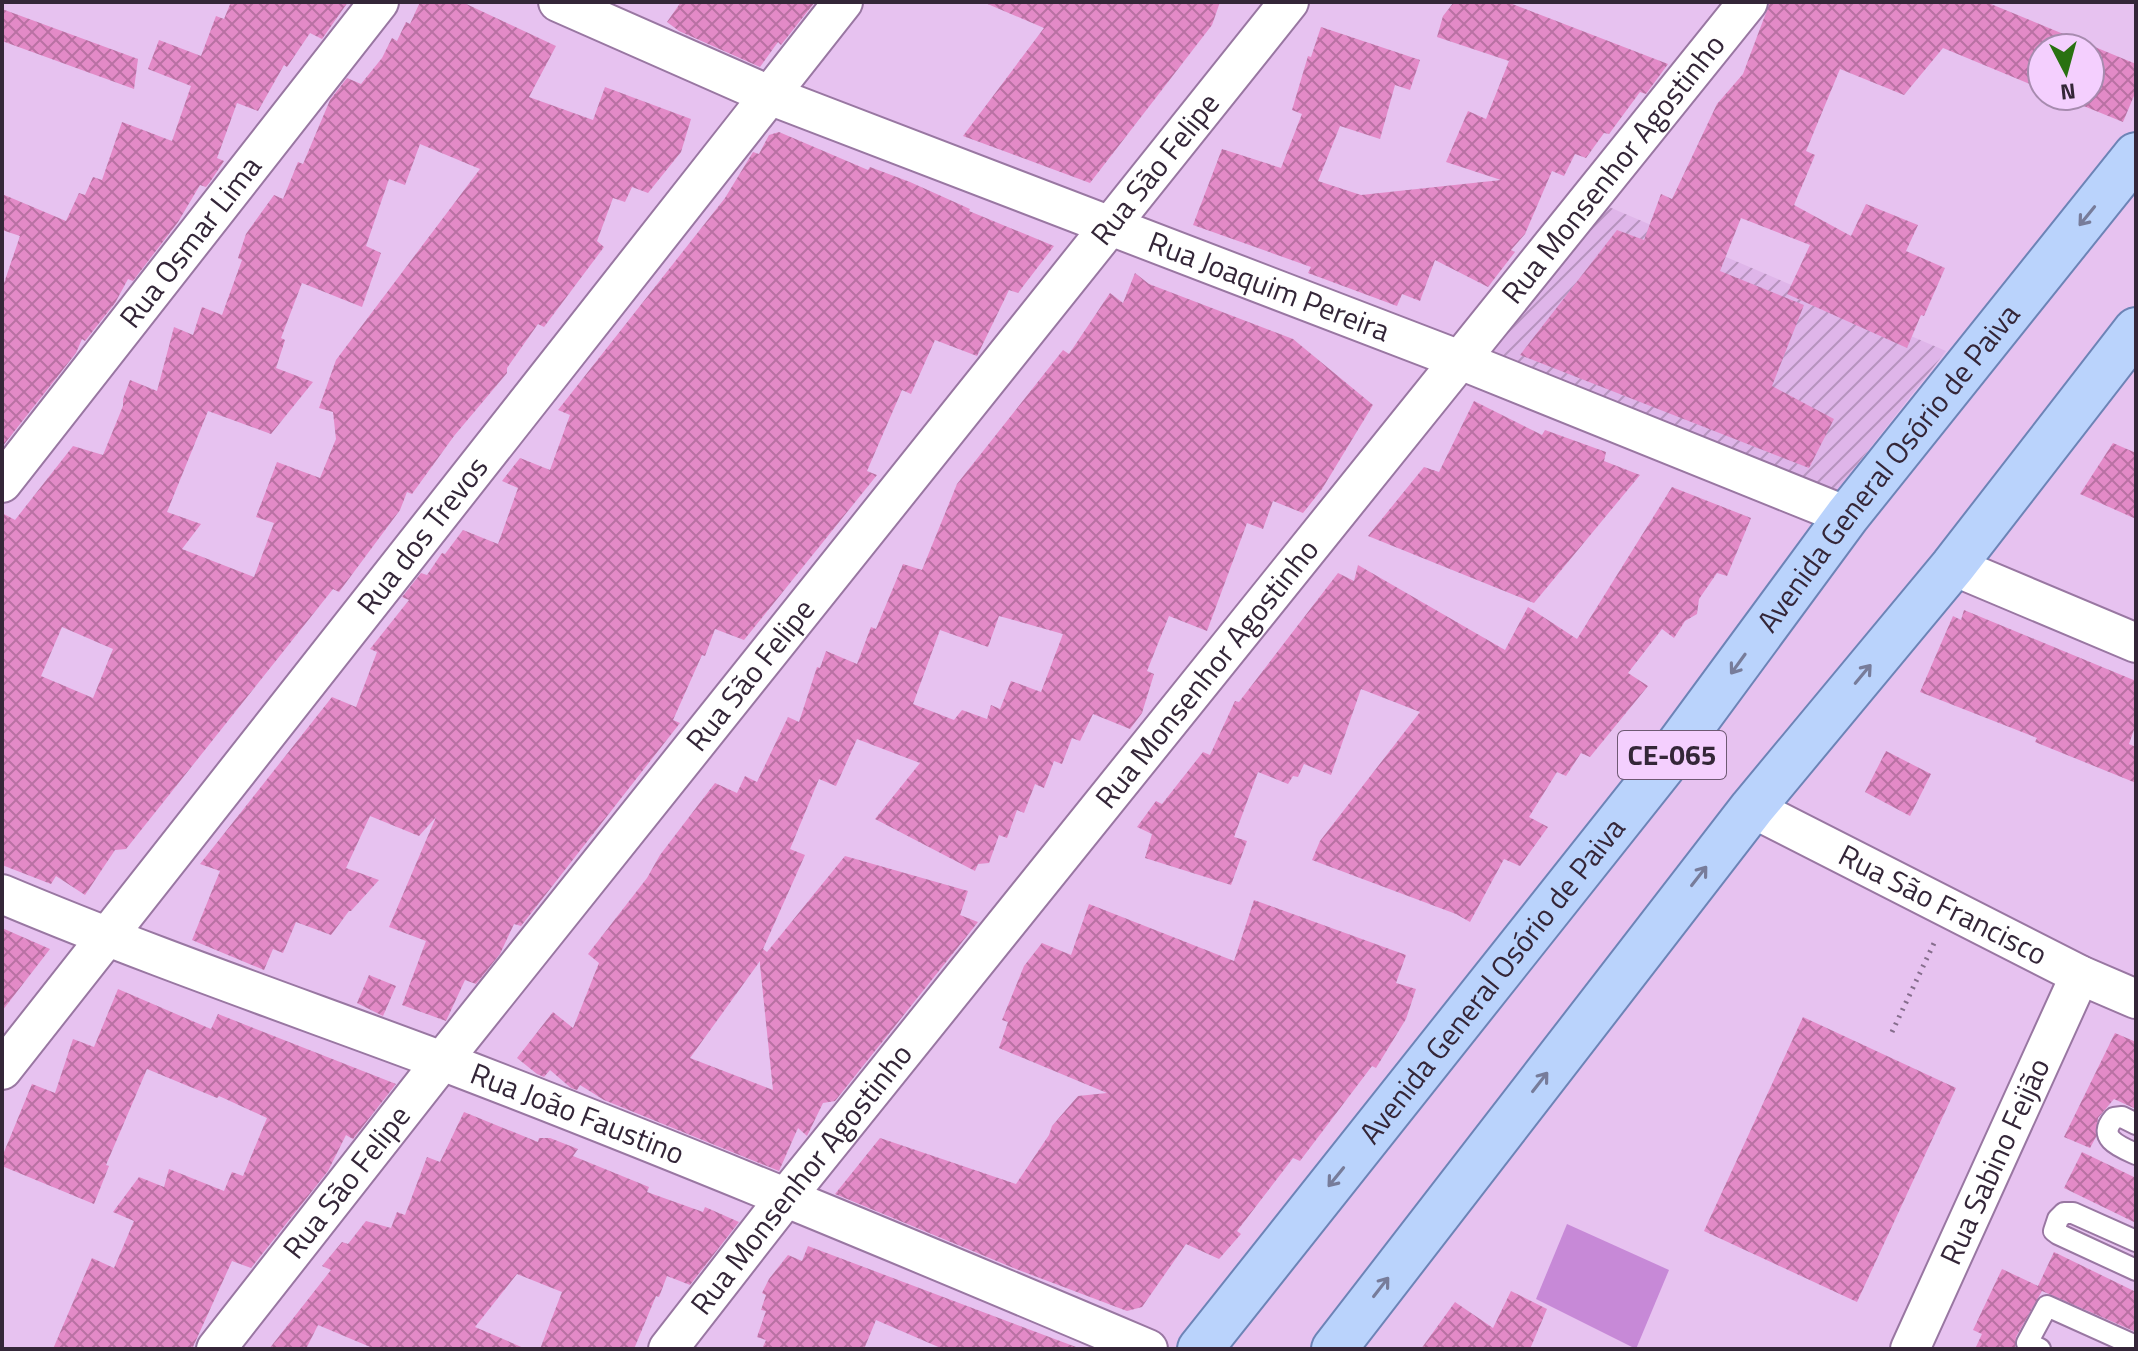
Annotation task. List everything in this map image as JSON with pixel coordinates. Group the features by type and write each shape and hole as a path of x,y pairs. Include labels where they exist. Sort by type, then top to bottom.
{"main road":[{"name":"Avenida General Osório de Paiva","path":"1200,1349 1663,766 1847,516 2136,155"},
{"name":"CE-065","path":"1334,1349 1752,808 1953,566 2136,330"}],"street":[{"name":"Rua Osmar Lima","path":"2,483 379,2"},
{"name":"Rua Joaquim Pereira","path":"558,2 769,95 1460,360 1847,516"},
{"name":"Rua dos Trevos","path":"2,1070 843,2"},
{"name":"Rua São Felipe","path":"216,1349 442,1061 1289,2"},
{"name":"Rua Monsenhor Agostinho","path":"668,1349 787,1196 1748,2"},
{"path":"1953,566 2136,643"},
{"name":"Rua São Francisco","path":"1752,808 2080,975 2136,999"},
{"name":"Rua João Faustino","path":"2,894 107,938 442,1061 787,1196 1148,1349"},
{"name":"Rua Sabino Feijão","path":"1910,1349 2080,975"}],"lane":[{"path":"2136,1124 2122,1117 2114,1118 2107,1132 2113,1143 2136,1154"},
{"path":"2136,1241 2073,1213 2064,1213 2054,1231 2136,1270"},
{"path":"2040,1349 2027,1343 2047,1306 2136,1346"}],"path":[{"path":"1892,1032 1951,909"}],"shaded area":[{"path":"1602,204 1946,351 1834,494 1486,353"},
{"path":"1567,1224 1669,1270 1636,1349 1536,1299"}],"building":[{"path":"231,2 348,2 322,39 310,33 287,67 284,65 258,111 237,103 217,158 224,161 210,182 206,187 200,185 178,222 133,281 128,279 115,303 85,341 82,339 76,353 2,447 2,289 20,236 2,230 2,194 66,221 79,193 85,195 93,177 102,180 122,122 172,141 191,86 148,69 159,40 201,56 216,16 224,19"},
{"path":"420,2 462,2 556,46 529,97 593,120 605,87 691,119 681,152 648,193 632,187 625,202 613,198 597,241 604,247 544,327 538,324 507,368 507,373 454,436 412,494 407,492 400,510 339,592 333,589 126,849 115,850 85,895 56,876 51,884 2,865 2,513 15,520 73,446 103,455 130,380 157,391 174,327 193,335 202,307 222,315 242,260 238,258 246,234 274,195 283,199 298,162 303,164 330,100 347,78 361,84 382,58 392,38 397,41 406,22 410,24","holes":["420,144 480,169 336,360 319,408 333,412 336,439 320,478 277,462 256,517 274,523 254,577 182,549 201,524 167,512 208,411 271,434 313,382 276,368 285,340 281,338 302,283 362,307 381,253 366,246 389,179 405,185","62,627 113,649 93,698 41,676"]},
{"path":"681,2 815,2 781,45 778,42 760,67 679,31 667,22"},
{"path":"983,2 1220,2 1212,25 1090,183 963,136 1044,28"},
{"path":"1454,2 1507,2 1668,64 1646,94 1640,92 1609,134 1604,133 1586,158 1575,154 1564,176 1552,171 1525,234 1488,287 1435,260 1420,301 1402,294 1397,306 1308,273 1311,267 1193,225 1222,149 1281,168 1302,114 1292,110 1308,56 1311,57 1321,27 1420,60 1410,90 1395,85 1380,139 1340,126 1318,181 1361,195 1501,180 1446,162 1468,111 1486,119 1509,61 1437,37 1443,16"},
{"path":"1770,2 1986,2 2059,32 2026,32 2026,82 1943,48 1904,95 1840,69 1806,151 1815,155 1794,205 1851,236 1866,204 1918,225 1906,251 1945,268 1907,348 1787,294 1810,245 1741,218 1720,271 1804,305 1772,386 1834,419 1809,468 1520,355 1617,230 1644,240 1661,194 1672,199 1717,104 1743,74"},
{"path":"2,9 138,59 134,89 2,41"},
{"path":"2106,52 2136,64 2136,91 2123,122 2098,112 2106,112"},
{"path":"779,132 868,170 870,167 910,182 969,211 1054,246 1018,293 1009,290 977,356 935,340 911,394 902,390 867,471 877,475 744,640 715,629 673,720 680,723 521,926 514,924 500,954 476,984 465,980 446,1021 402,1005 426,941 389,927 436,817 419,836 370,816 346,868 379,880 331,935 296,922 283,953 273,949 264,970 192,940 220,871 200,864 332,697 356,707 377,652 370,649 409,600 402,597 421,573 427,575 463,530 498,544 518,488 502,481 520,458 550,470 570,415 558,410 725,198 753,152 759,154 769,135"},
{"path":"1135,273 1149,284 1293,339 1373,405 1322,489 1303,513 1273,501 1263,529 1247,523 1207,631 1169,616 1147,671 1154,674 1142,713 1130,729 1093,714 1080,741 1072,738 1062,764 1054,761 1044,788 1035,784 1024,813 1017,810 1007,838 999,835 989,863 978,864 975,871 875,819 920,763 857,739 836,786 819,779 790,849 805,855 763,949 767,952 845,856 968,891 960,915 978,922 835,1101 823,1103 807,1136 798,1128 779,1171 604,1100 580,1085 577,1090 571,1088 550,1070 544,1077 537,1074 517,1058 553,1012 573,1028 599,963 588,954 647,878 660,855 715,783 737,793 745,776 757,782 788,717 799,722 817,667 820,668 826,651 857,664 871,627 876,629 903,564 922,570 957,484 1063,350 1069,354 1110,293 1123,303","holes":["999,616 1063,634 1041,692 1011,681 1000,709 991,705 987,719 962,710 954,720 913,704 940,630 988,647","760,961 760,965 773,1090 690,1058"]},
{"path":"1474,401 1542,435 1545,430 1606,452 1604,461 1640,475 1534,603 1368,536 1424,467 1439,472"},
{"path":"2113,443 2136,453 2136,519 2080,494"},
{"path":"1672,487 1751,518 1727,576 1717,573 1699,599 1697,614 1685,621 1674,638 1662,629 1628,673 1648,686 1590,757 1581,753 1566,776 1557,772 1529,817 1548,827 1520,866 1504,859 1470,922 1312,860 1320,841 1420,712 1361,689 1331,775 1304,764 1298,777 1293,776 1288,784 1258,772 1234,837 1247,841 1231,885 1145,858 1152,834 1137,827 1156,801 1162,804 1203,752 1210,755 1235,701 1239,702 1338,573 1354,581 1358,565 1505,650 1528,607 1577,639"},
{"path":"1964,610 2136,681 2136,724 2129,744 2136,747 2136,783 2035,742 2037,738 1920,692 1953,616 1961,620"},
{"path":"1886,751 1931,774 1910,816 1865,792"},
{"path":"1254,900 1406,955 1396,983 1416,989 1406,1019 1376,1068 1372,1066 1300,1161 1293,1158 1237,1231 1241,1234 1219,1259 1186,1244 1142,1307 1127,1311 835,1194 880,1138 1016,1184 1052,1126 1078,1096 1107,1093 999,1048 1008,1022 1002,1020 1024,966 1042,943 1071,955 1089,904 1234,961"},
{"path":"2,928 50,949 2,1011"},
{"path":"369,975 396,986 383,1016 357,1003"},
{"path":"118,989 211,1029 218,1014 396,1084 353,1139 346,1135 328,1171 251,1268 232,1261 192,1349 53,1349 92,1258 114,1268 134,1221 113,1212 139,1177 164,1187 169,1169 224,1191 232,1172 243,1176 267,1118 147,1069 106,1165 109,1166 94,1204 2,1166 2,1157 32,1084 55,1093 73,1039 94,1047"},
{"path":"1803,1017 1956,1088 1857,1302 1704,1231"},
{"path":"2115,1033 2136,1042 2136,1109 2114,1099 2098,1118 2096,1137 2090,1148 2064,1137"},
{"path":"464,1112 538,1142 539,1138 550,1138 578,1149 573,1156 649,1187 647,1192 703,1212 705,1207 739,1222 690,1285 667,1276 634,1349 540,1349 562,1292 517,1274 475,1327 526,1349 375,1349 318,1325 306,1349 269,1349 331,1270 322,1266 342,1242 348,1244 366,1221 391,1228 397,1212 405,1215 427,1157 440,1162"},
{"path":"2082,1152 2136,1178 2136,1223 2064,1188"},
{"path":"808,1246 1076,1349 943,1349 876,1320 864,1349 762,1349 766,1340 757,1337 766,1311 761,1310 766,1295 762,1293 788,1255 802,1261"},
{"path":"2054,1252 2136,1292 2136,1332 2042,1291 2016,1337 2015,1349 1975,1349 1982,1334 1973,1330 2002,1269 2038,1286"},
{"path":"1511,1291 1547,1309 1530,1349 1421,1349 1455,1302 1493,1328"}]}
